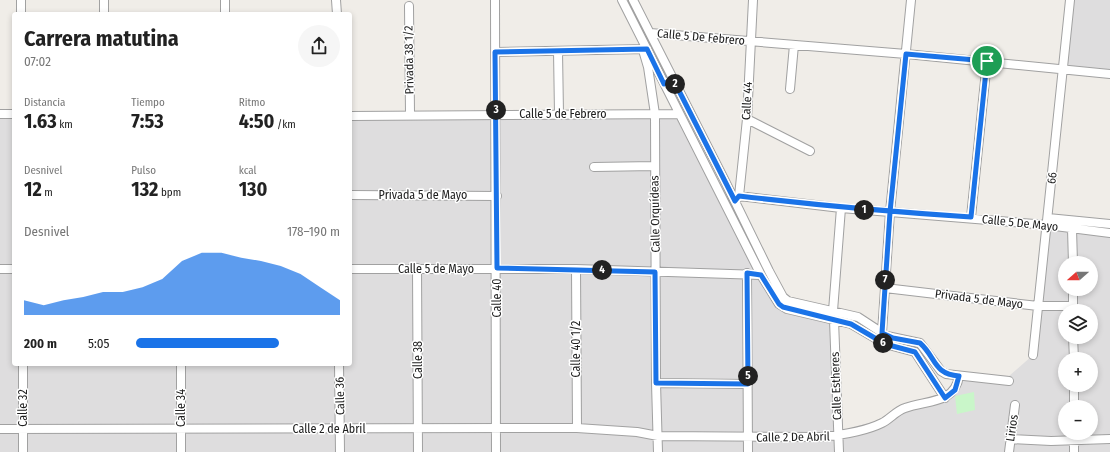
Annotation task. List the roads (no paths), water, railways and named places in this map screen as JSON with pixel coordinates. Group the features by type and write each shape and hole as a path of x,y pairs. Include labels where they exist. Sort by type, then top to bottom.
{"street":[{"path":"21,0 21,12"},
{"path":"104,0 104,12"},
{"path":"225,0 225,12"},
{"path":"336,0 337,12"},
{"name":"Calle 40","path":"495,0 497,196 496,452"},
{"path":"622,0 645,49 679,114 765,273 788,301 858,317 882,333 893,338 920,343 941,371 950,376 1009,381"},
{"path":"633,0 737,199 765,273 779,304 783,307 862,329 885,344 915,352 945,398 955,390 959,376"},
{"name":"Calle 44","path":"737,199 747,119 753,0"},
{"path":"882,333 890,212 911,0"},
{"name":"66","path":"1033,355 1070,0"},
{"name":"Privada 38 1/2","path":"409,6 410,114"},
{"name":"Calle 5 De Febrero","path":"650,33 987,61 1062,70"},
{"path":"790,89 794,45"},
{"path":"495,52 645,49"},
{"name":"Calle Orquídeas","path":"645,49 655,114 654,166 658,452"},
{"path":"558,51 558,114"},
{"path":"971,217 987,61"},
{"path":"1062,70 1110,74"},
{"path":"664,84 673,79"},
{"path":"0,114 12,114"},
{"name":"Calle 5 de Febrero","path":"352,116 410,114 679,114"},
{"path":"747,119 810,151"},
{"path":"594,167 654,166"},
{"name":"Privada 5 de Mayo","path":"352,195 497,196"},
{"name":"Calle 5 De Mayo","path":"737,199 890,212 1047,221 1072,228 1110,233"},
{"path":"833,311 840,208"},
{"path":"1047,221 1110,224"},
{"path":"1072,228 1073,256"},
{"name":"Calle 38","path":"417,268 418,452"},
{"name":"Calle 5 de Mayo","path":"352,269 497,268 765,273"},
{"path":"0,269 12,269"},
{"name":"Calle 40 1/2","path":"576,270 577,428"},
{"path":"747,273 748,452"},
{"name":"Privada 5 de Mayo","path":"885,288 1058,307"},
{"name":"Calle Estheres","path":"834,320 839,452"},
{"name":"Calle 32","path":"23,366 23,452"},
{"name":"Calle 34","path":"181,366 181,452"},
{"name":"Calle 36","path":"339,366 340,452"},
{"path":"656,383 748,384"},
{"name":"Calle 2 De Abril","path":"658,436 748,438 838,436 880,424 905,408 945,398"},
{"name":"Lirios","path":"1009,452 1015,405"},
{"name":"Calle 2 de Abril","path":"0,429 577,428 637,432 658,436"},
{"path":"1010,439 1058,437"},
{"path":"1098,438 1110,439"},
{"path":"1074,440 1074,452"}]}
